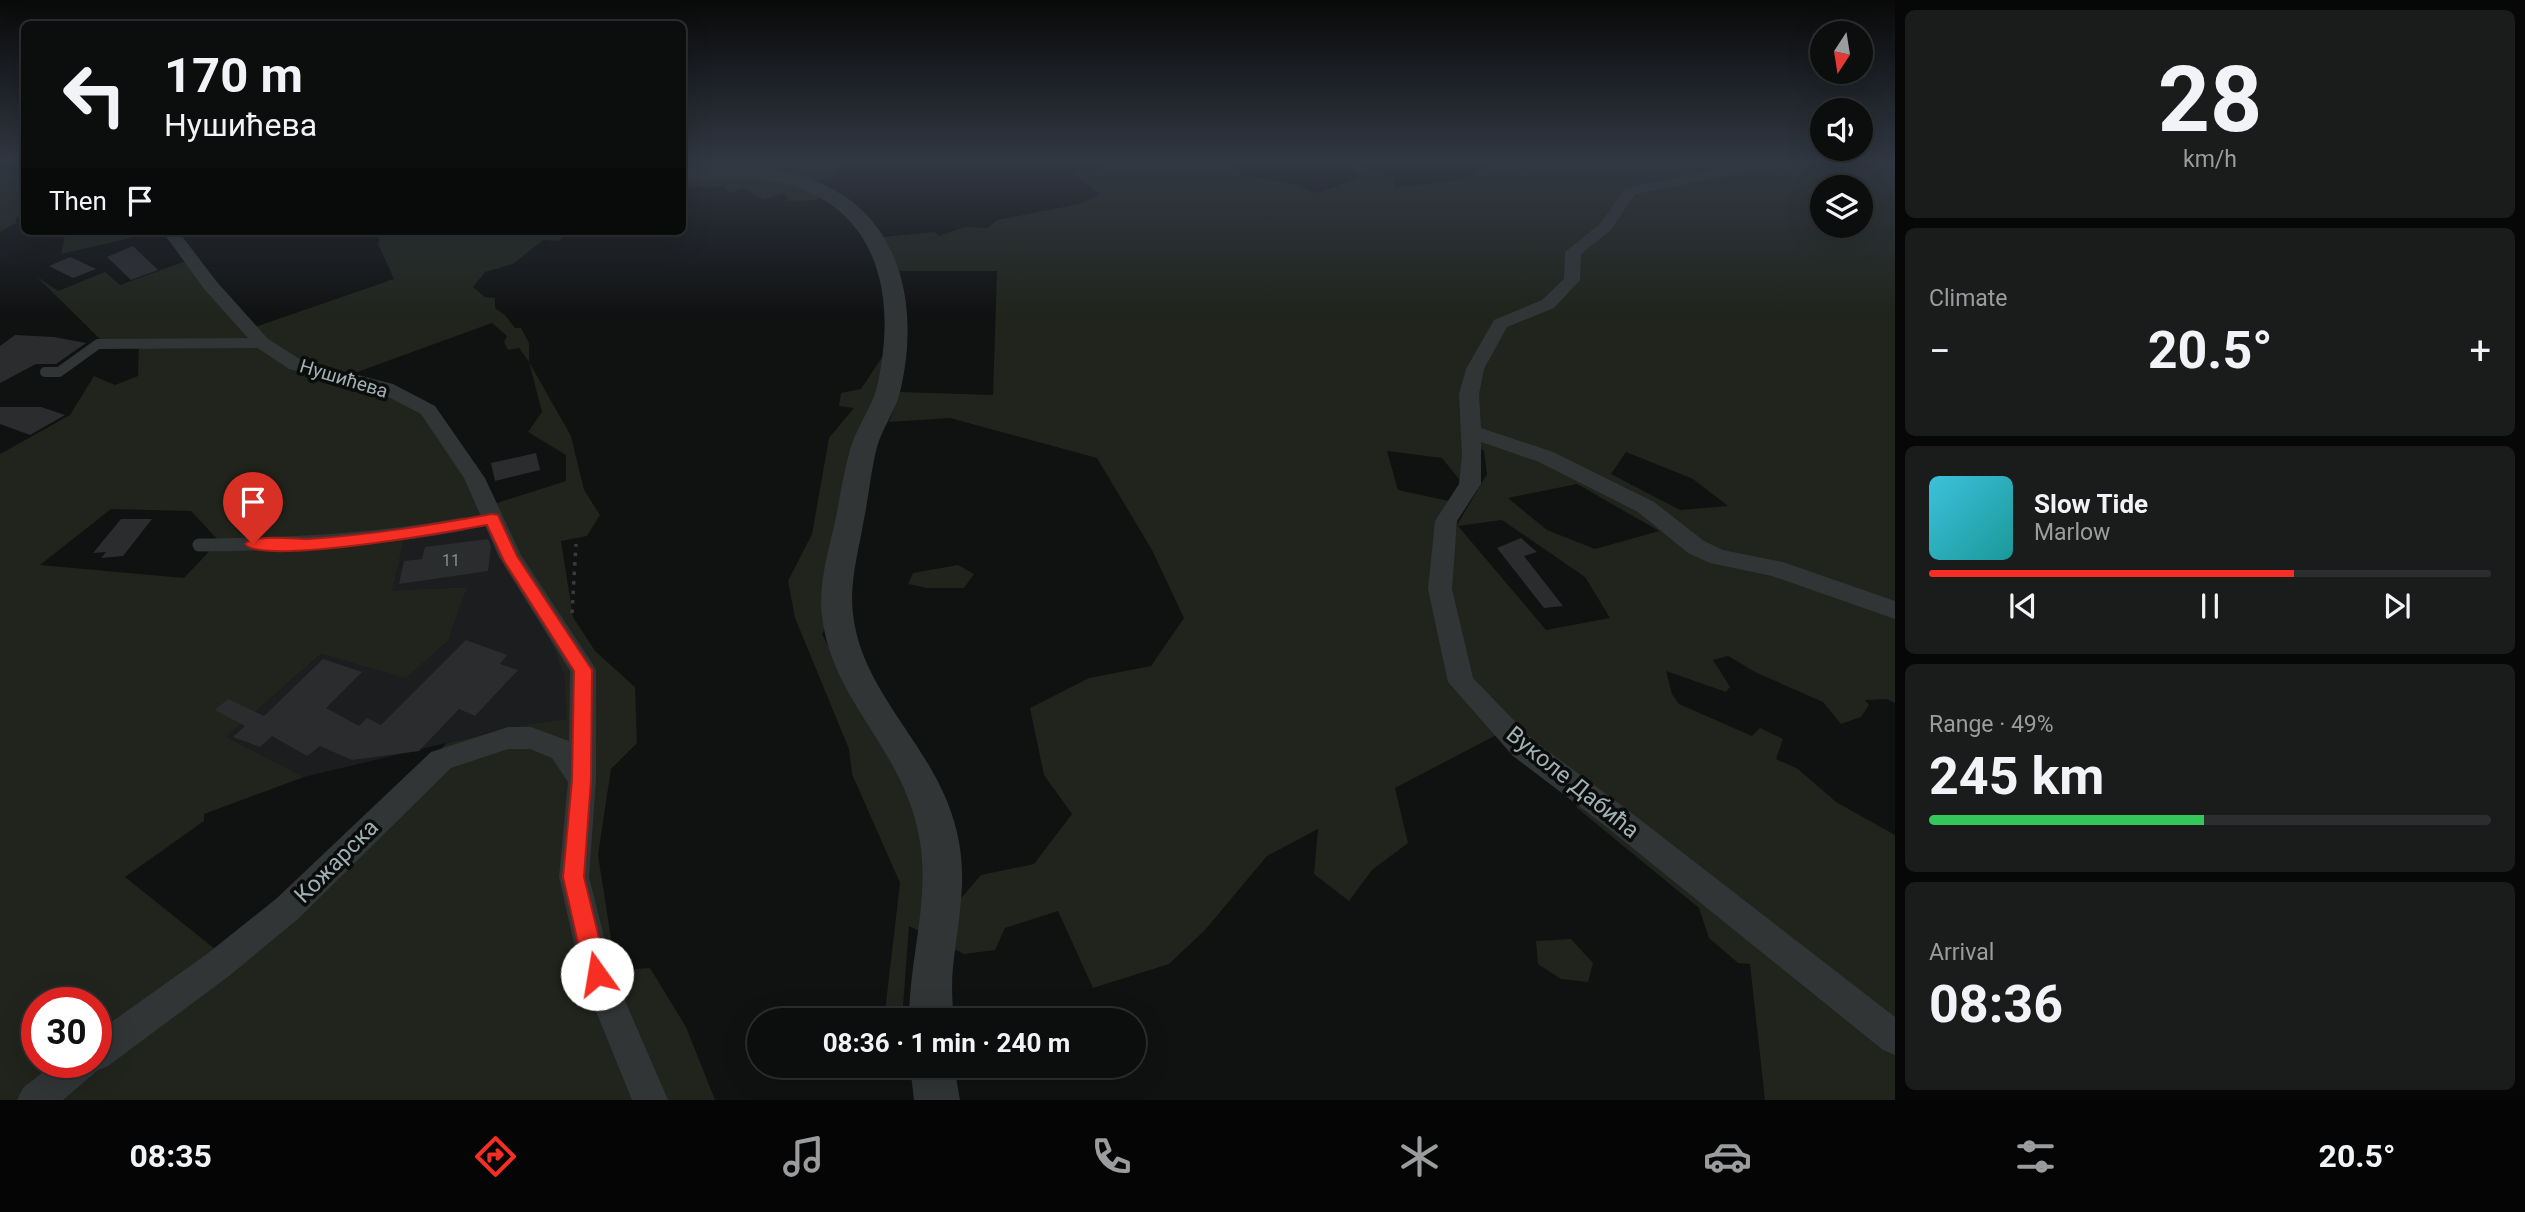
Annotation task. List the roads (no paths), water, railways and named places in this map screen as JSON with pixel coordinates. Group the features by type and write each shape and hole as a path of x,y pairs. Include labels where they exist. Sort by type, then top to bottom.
{"street":[{"path":"858,213 875,236 888,271 896,319 888,390 865,444 858,471 843,552 836,614 845,658 865,698 916,776 934,821 944,872 943,901 932,963 931,1008"},
{"name":"Вуколе Дабића","path":"1615,213 1606,227 1573,252 1572,280 1548,304 1500,324 1475,369 1469,394 1469,484 1446,521 1440,589 1461,682 1523,748 1619,820 1895,1038"},
{"name":"Нушићева","path":"173,235 203,276 262,343 296,365 386,388 428,410 474,478 510,557 583,670 582,780 574,877 597,974 650,1100"},
{"path":"1471,431 1546,457 1646,507 1696,547 1718,557 1775,568 1895,610"},
{"name":"Кожарска","path":"112,1042 218,965 288,908 441,760 509,738 531,738 562,750 582,780"},
{"path":"35,1100 63,1078"},
{"path":"934,1078 937,1100"}],"lane":[{"path":"45,372 59,372 98,344 262,343"},
{"path":"199,545 307,544 400,536 492,519"}]}
